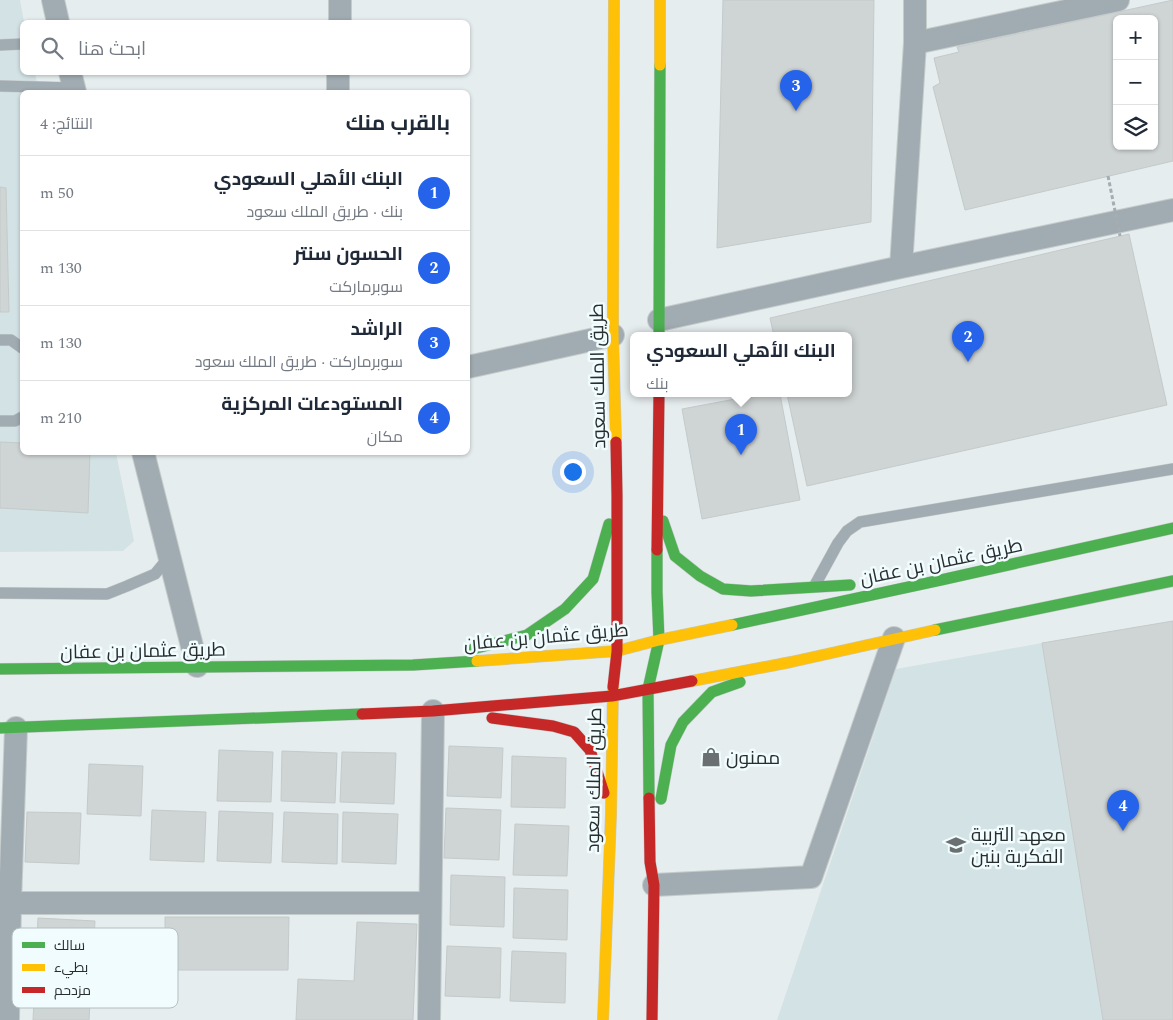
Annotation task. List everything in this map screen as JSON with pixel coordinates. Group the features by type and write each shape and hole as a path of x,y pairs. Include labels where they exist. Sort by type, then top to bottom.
{"main road":[{"name":"طريق الملك سعود","path":"603,1020 611,814 612,696 617,651 618,496 613,335 614,0"},
{"path":"659,328 660,0"},
{"path":"652,1020 654,885 650,862 648,689 659,640 657,592 659,397"},
{"path":"658,467 663,521 675,556 700,576 723,589 751,591 941,580"},
{"path":"413,665 527,635 565,609 593,579 618,496"},
{"name":"طريق عثمان بن عفان","path":"0,669 413,665 617,651 659,640 1173,528"},
{"path":"8,728 437,711 612,696 791,662 894,638 1173,581"},
{"path":"650,862 671,745 684,722 712,692 791,662"},
{"path":"437,711 553,726 574,732 590,750 611,814"}],"street":[{"path":"53,0 58,20"},
{"path":"340,0 340,20"},
{"path":"901,267 915,43 915,0"},
{"path":"915,43 1118,0"},
{"path":"338,75 338,90"},
{"path":"659,328 901,267 1173,210"},
{"path":"470,367 613,335"},
{"path":"144,455 197,666"},
{"path":"654,885 811,877 894,638"},
{"path":"429,1020 430,903 437,711"},
{"path":"8,728 10,903 8,1020"},
{"path":"10,903 430,903"}],"lane":[{"path":"0,45 20,44"},
{"path":"0,86 73,84"},
{"path":"0,340 11,340 20,347"},
{"path":"0,421 15,421 20,418"},
{"path":"814,587 838,543 847,531 860,522 1173,469"},
{"path":"0,593 107,594 155,574 170,557"}],"path":[{"path":"1108,176 1120,236"}],"shaded area":[{"path":"0,0 20,0 24,20 20,20 20,75 35,75 39,90 20,90 20,455 116,455 134,541 123,551 0,552"},
{"name":"معهد التربية الفكرية بنين","path":"1042,643 1103,1020 777,1020 896,669"}],"building":[{"path":"723,0 874,0 871,222 717,248"},
{"path":"1173,0 1173,161 965,210 933,87 940,83 934,58 959,52 957,47"},
{"path":"0,187 6,188 9,312 0,312"},
{"path":"1129,234 1167,405 807,486 788,397 852,397 852,332 773,332 770,318"},
{"path":"746,397 781,397 800,500 702,519 682,409"},
{"path":"0,442 20,443 20,455 90,455 88,513 0,508"},
{"path":"1173,621 1173,1020 1103,1020 1042,643"},
{"path":"449,746 503,748 501,798 447,796"},
{"path":"219,750 273,752 271,802 217,801"},
{"path":"282,751 337,753 335,803 281,801"},
{"path":"342,752 396,753 394,804 340,802"},
{"path":"512,756 566,758 565,808 511,807"},
{"path":"89,764 143,766 141,816 87,814"},
{"path":"446,808 501,810 499,860 444,858"},
{"path":"152,810 206,812 204,862 150,860"},
{"path":"219,811 273,813 271,863 217,861"},
{"path":"27,812 81,813 79,864 25,862"},
{"path":"284,812 338,814 337,864 282,862"},
{"path":"343,812 398,814 396,864 342,862"},
{"path":"515,824 569,826 567,876 513,875"},
{"path":"451,875 505,877 504,927 450,925"},
{"path":"514,888 568,890 567,940 513,938"},
{"path":"165,917 289,917 288,970 178,970 178,928 165,928"},
{"path":"38,918 95,921 95,928 38,928"},
{"path":"357,922 417,924 413,1020 296,1020 298,979 354,981"},
{"path":"447,946 501,948 500,998 445,996"},
{"path":"512,951 566,953 565,1003 510,1001"},
{"path":"34,1008 90,1008 89,1020 33,1020"}],"traffic: fast":[{"path":"659,332 660,65"},
{"path":"663,521 675,556 700,576 723,589 751,591 850,585"},
{"path":"473,649 527,635 565,609 593,579 609,524"},
{"path":"732,625 1173,528"},
{"path":"649,798 648,689 659,640 657,550"},
{"path":"935,630 1173,581"},
{"path":"0,669 413,665 477,661"},
{"path":"661,799 671,745 683,722 712,692 740,682"},
{"path":"0,728 362,714"}],"traffic: slow":[{"path":"614,0 613,335 616,442"},
{"path":"660,0 660,65"},
{"path":"477,661 617,651 732,625"},
{"path":"692,681 791,662 935,630"},
{"path":"603,1020 611,814 613,687"}],"traffic: jam":[{"path":"657,550 659,397"},
{"path":"613,687 617,651 616,442"},
{"path":"362,714 433,711 612,696 692,681"},
{"path":"492,718 553,726 574,732 590,750 604,793"},
{"path":"649,798 650,862 654,885 652,1020"}],"place":[{"name":"الراشد","path":"796,111"},
{"name":"الحسون سنتر","path":"968,362"},
{"name":"البنك الأهلي السعودي","path":"741,455"},
{"name":"ممنون","path":"711,757"},
{"name":"المستودعات المركزية","path":"1123,831"},
{"name":"معهد التربية الفكرية بنين","path":"956,845"}]}
